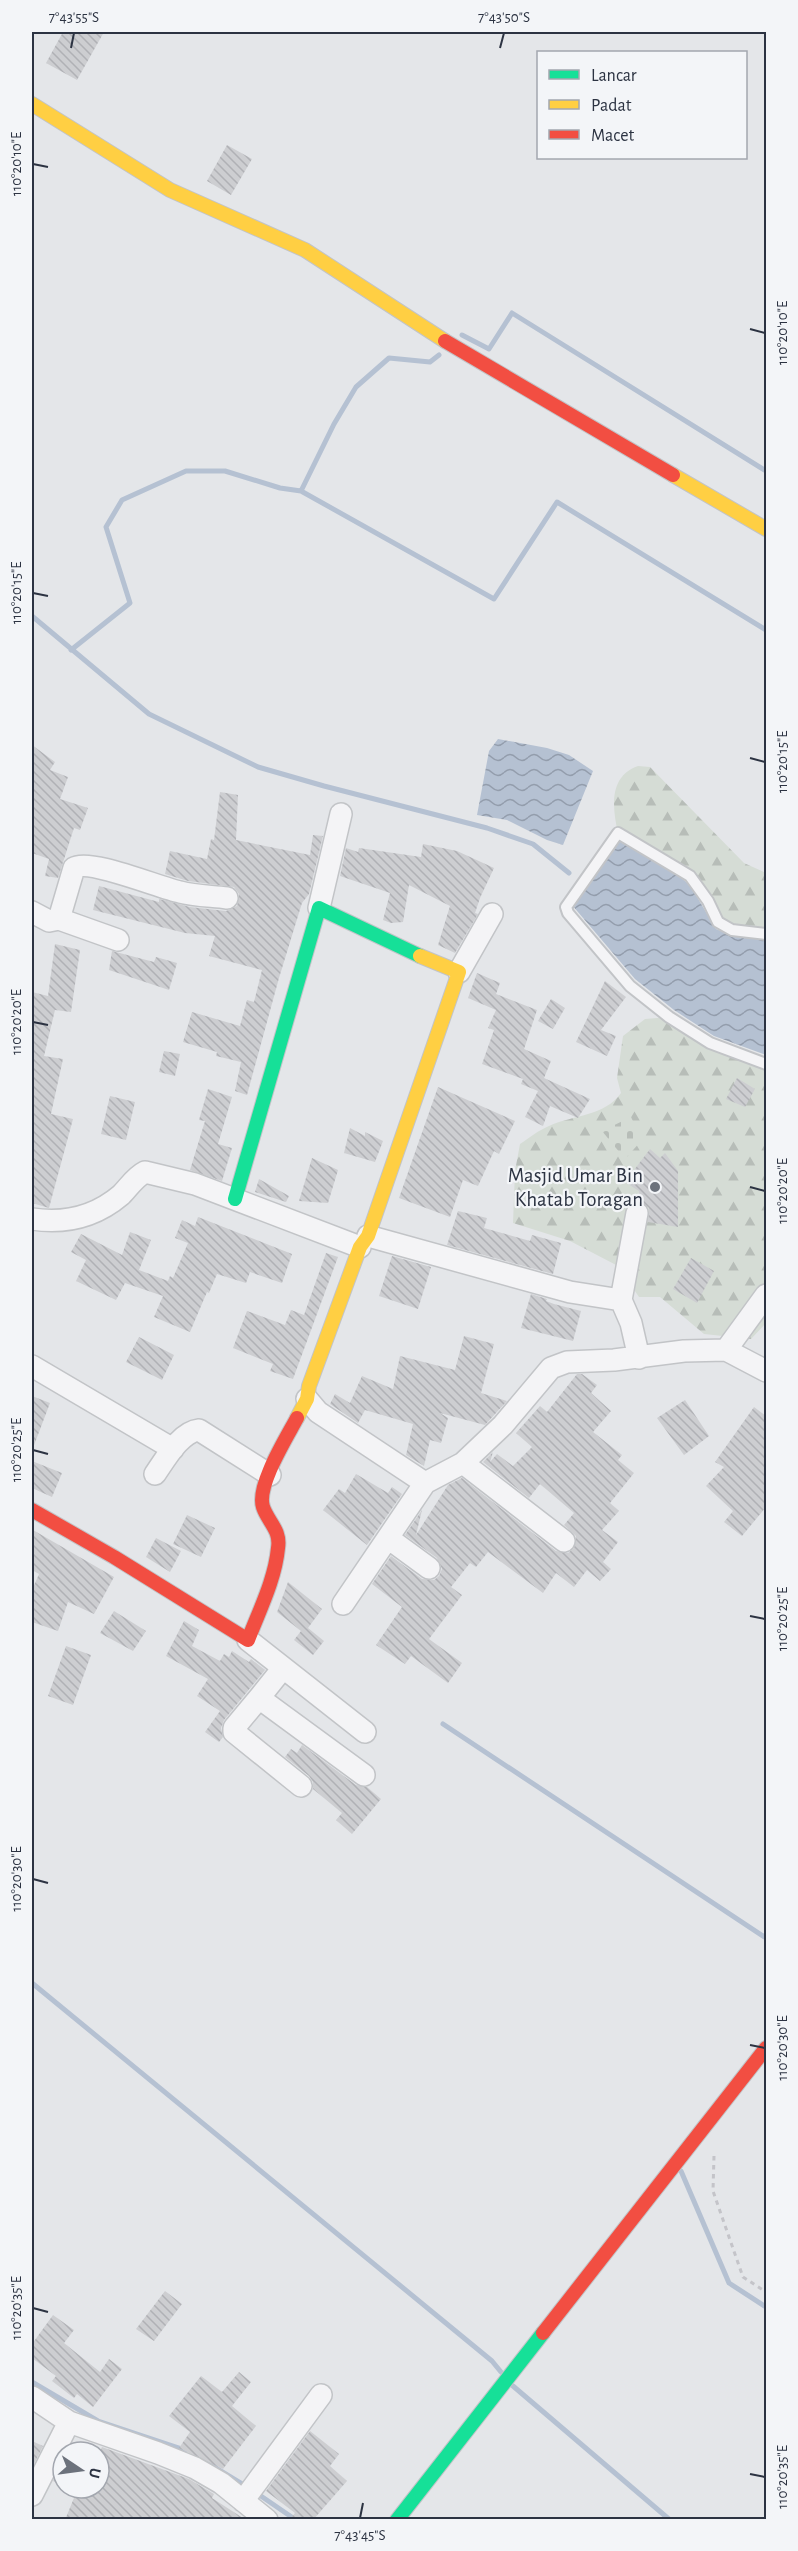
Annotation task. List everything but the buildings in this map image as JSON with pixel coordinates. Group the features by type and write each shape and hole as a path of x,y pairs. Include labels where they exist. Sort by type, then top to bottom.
{"street":[{"path":"32,104 170,190 305,250 464,354 766,529"},
{"path":"235,1199 319,908 341,814"},
{"path":"60,919 72,872 78,865 113,871 181,892 227,898"},
{"path":"319,908 438,965 459,972"},
{"path":"32,912 49,921 60,919 118,940"},
{"path":"248,1640 275,1564 279,1538 266,1515 262,1498 270,1475 306,1399 459,972 492,914"},
{"path":"32,1219 67,1220 95,1213 145,1172 195,1184 364,1242 570,1292 621,1300"},
{"path":"636,1213 621,1300 639,1358"},
{"path":"726,1350 766,1295"},
{"path":"343,1604 425,1483 463,1463 503,1425 551,1368 567,1362 639,1358 684,1351 726,1350 766,1371"},
{"path":"32,1366 173,1449"},
{"path":"306,1399 318,1412 425,1483"},
{"path":"155,1474 186,1435 193,1430 199,1430 270,1475"},
{"path":"463,1463 564,1541"},
{"path":"32,1510 114,1557 248,1640 365,1732"},
{"path":"388,1538 429,1568"},
{"path":"283,1668 234,1728 234,1732 301,1786"},
{"path":"259,1698 364,1775"},
{"path":"397,2520 766,2048"},
{"path":"32,2397 69,2422 195,2468 221,2483 252,2512 321,2395"},
{"path":"32,2495 69,2422"}],"lane":[{"path":"766,934 732,930 718,921 702,891 690,876 618,833 566,907 630,986 669,1017 710,1043 766,1064"}],"path":[{"path":"714,2148 713,2192 743,2277 766,2292"}],"green space":[{"path":"638,766 650,767 744,863 766,873 766,933 718,922 690,876 618,833 614,803 617,785 622,777"},
{"path":"669,1017 710,1043 766,1065 766,1323 751,1339 704,1334 660,1297 639,1297 618,1266 570,1241 513,1223 515,1171 520,1144 558,1122 598,1111 614,1101 621,1093 617,1078 623,1036 645,1019"},
{"path":"631,1117 642,1140 625,1159 602,1131"}],"water":[{"path":"498,739 547,748 569,755 593,771 563,845 547,840 507,820 477,815 489,751"},
{"path":"619,841 690,885 716,929 730,935 766,940 766,1055 714,1036 674,1010 635,979 572,905"}],"waterway":[{"path":"462,335 489,349 512,313 766,471"},
{"path":"71,650 130,603 106,527 122,500 186,471 225,471 280,488 301,491 334,424 356,387 389,358 430,362 439,355"},
{"path":"301,491 494,599 557,502 766,630"},
{"path":"32,616 149,714 258,767 487,828 533,844 569,873"},
{"path":"443,1724 766,1938"},
{"path":"32,1983 492,2361 501,2372"},
{"path":"681,2171 729,2283 766,2307"},
{"path":"32,2382 98,2421 185,2450"},
{"path":"513,2386 670,2520"},
{"path":"196,2456 247,2487"},
{"path":"255,2492 296,2520"}],"traffic: fast":[{"path":"235,1199 319,908 420,956"},
{"path":"397,2520 543,2333"}],"traffic: slow":[{"path":"32,104 170,190 305,250 445,341"},
{"path":"673,475 766,529"},
{"path":"297,1418 307,1399 309,1386 360,1247 368,1236 459,972 420,956"}],"traffic: jam":[{"path":"445,341 673,475"},
{"path":"32,1510 114,1557 248,1640 270,1584 278,1548 278,1536 263,1507 264,1487 297,1418"},
{"path":"543,2333 766,2048"}],"place":[{"name":"Masjid Umar Bin Khatab Toragan","path":"655,1187"}]}
